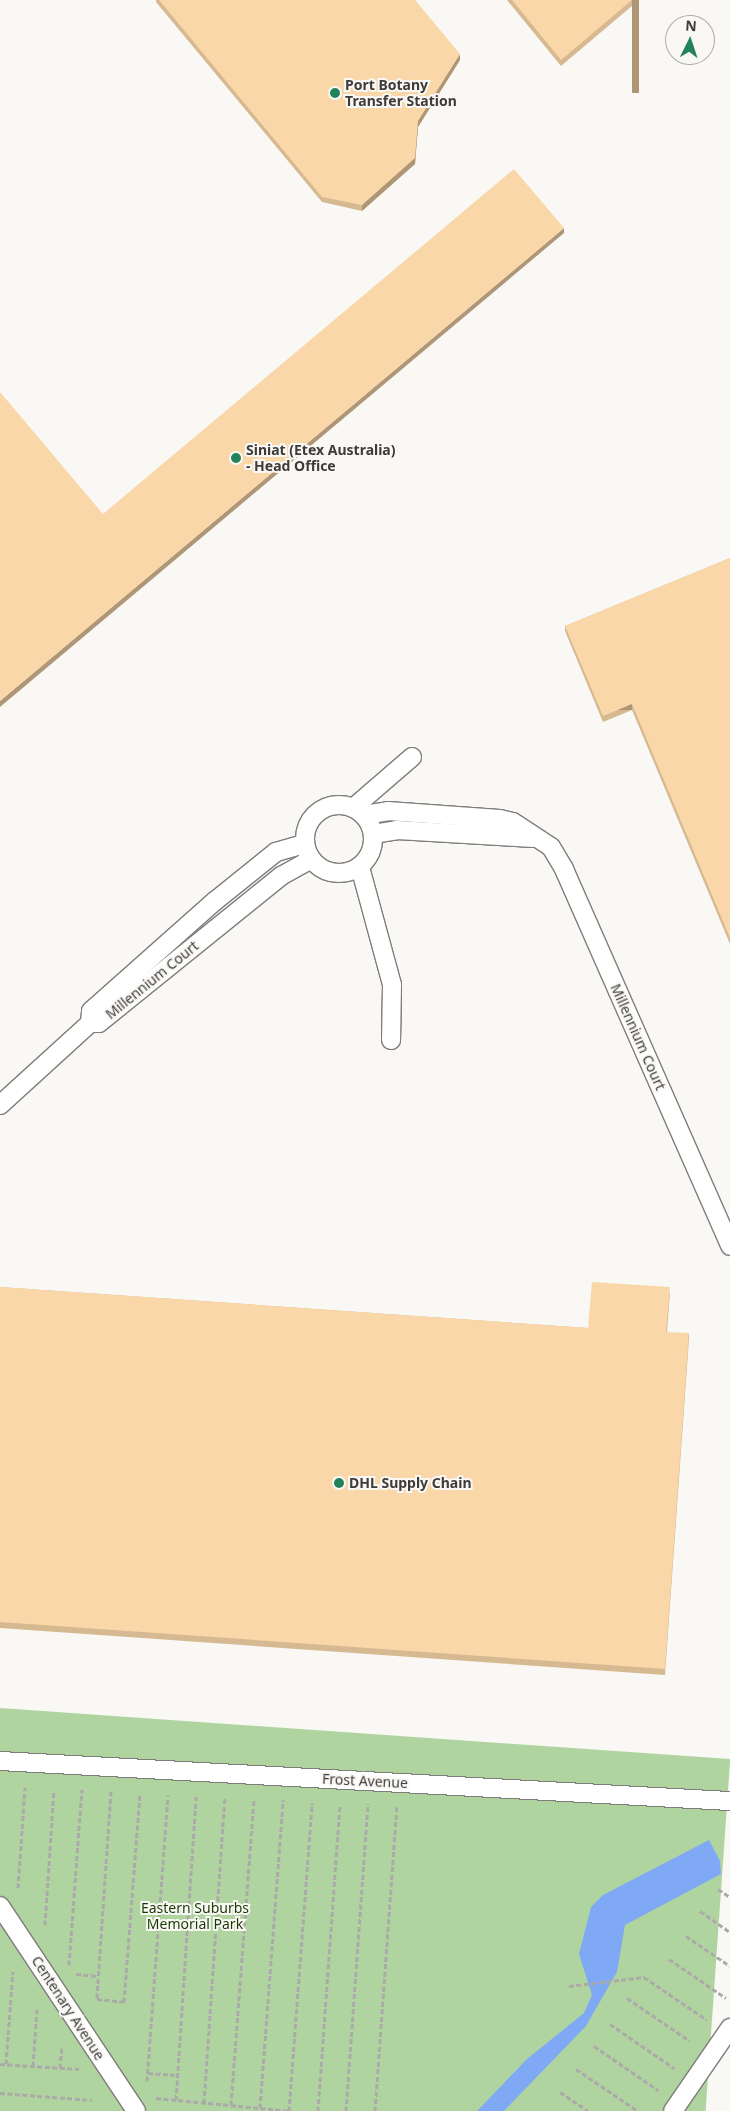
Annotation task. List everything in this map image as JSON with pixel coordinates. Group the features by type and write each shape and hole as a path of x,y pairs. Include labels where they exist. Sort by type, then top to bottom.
{"lane":[{"path":"358,811 412,757"},
{"path":"341,805 358,811 373,834 368,858 360,867 334,874 307,852 305,832 318,811 341,805"},
{"name":"Millennium Court","path":"358,811 388,811 500,819 513,822 533,838 551,847 564,869 730,1246"},
{"name":"Millennium Court","path":"373,834 396,830 533,838"},
{"name":"Millennium Court","path":"0,1105 90,1023 91,1011 215,902 276,852 307,852"},
{"path":"360,867 392,985 391,1040"},
{"name":"Frost Avenue","path":"0,1761 730,1801"},
{"name":"Centenary Avenue","path":"0,1906 110,2072 141,2104"},
{"path":"673,2111 730,2028"}],"path":[{"path":"17,1899 26,1782"},
{"path":"44,1926 54,1785"},
{"path":"82,1786 69,1974 98,1976"},
{"path":"204,2103 226,1786"},
{"path":"111,1788 97,1999 124,2002 140,1790"},
{"path":"231,2105 255,1788"},
{"path":"260,2108 284,1790"},
{"path":"147,2089 168,1792"},
{"path":"141,2104 176,2100 290,2111 313,1792"},
{"path":"176,2100 196,1794"},
{"path":"318,2111 341,1794"},
{"path":"346,2111 369,1796"},
{"path":"375,2111 398,1798"},
{"path":"718,1889 730,1897"},
{"path":"700,1911 730,1932"},
{"path":"686,1936 730,1966"},
{"path":"669,1959 726,1998"},
{"path":"6,2064 13,1966"},
{"path":"569,1986 644,1977 711,2023"},
{"path":"627,1998 693,2044"},
{"path":"33,2066 38,2000"},
{"path":"610,2024 677,2070"},
{"path":"594,2046 661,2092"},
{"path":"0,2064 110,2072"},
{"path":"576,2069 638,2111"},
{"path":"148,2073 177,2075"},
{"path":"560,2092 588,2111"},
{"path":"0,2093 92,2100"}],"green space":[{"name":"Eastern Suburbs Memorial Park","path":"0,1708 730,1759 706,2111 0,2111"}],"water":[{"path":"709,1840 720,1861 721,1874 625,1925 617,1972 586,2026 504,2111 477,2111 527,2059 584,2013 592,1995 579,1954 591,1907 603,1895"}],"building":[{"name":"Port Botany Transfer Station","path":"159,0 415,0 460,54 418,121 415,158 362,205 322,197"},
{"path":"512,0 632,0 561,60"},
{"name":"Siniat (Etex Australia) - Head Office","path":"514,169 564,228 0,701 0,392 103,514"},
{"path":"730,558 730,938 632,704 603,716 565,626"},
{"name":"DHL Supply Chain","path":"592,1282 670,1287 666,1332 689,1333 665,1669 0,1622 0,1287 588,1328"}],"place":[{"name":"Port Botany Transfer Station","path":"335,93"},
{"name":"Siniat (Etex Australia) - Head Office","path":"236,458"},
{"name":"DHL Supply Chain","path":"339,1483"}]}
